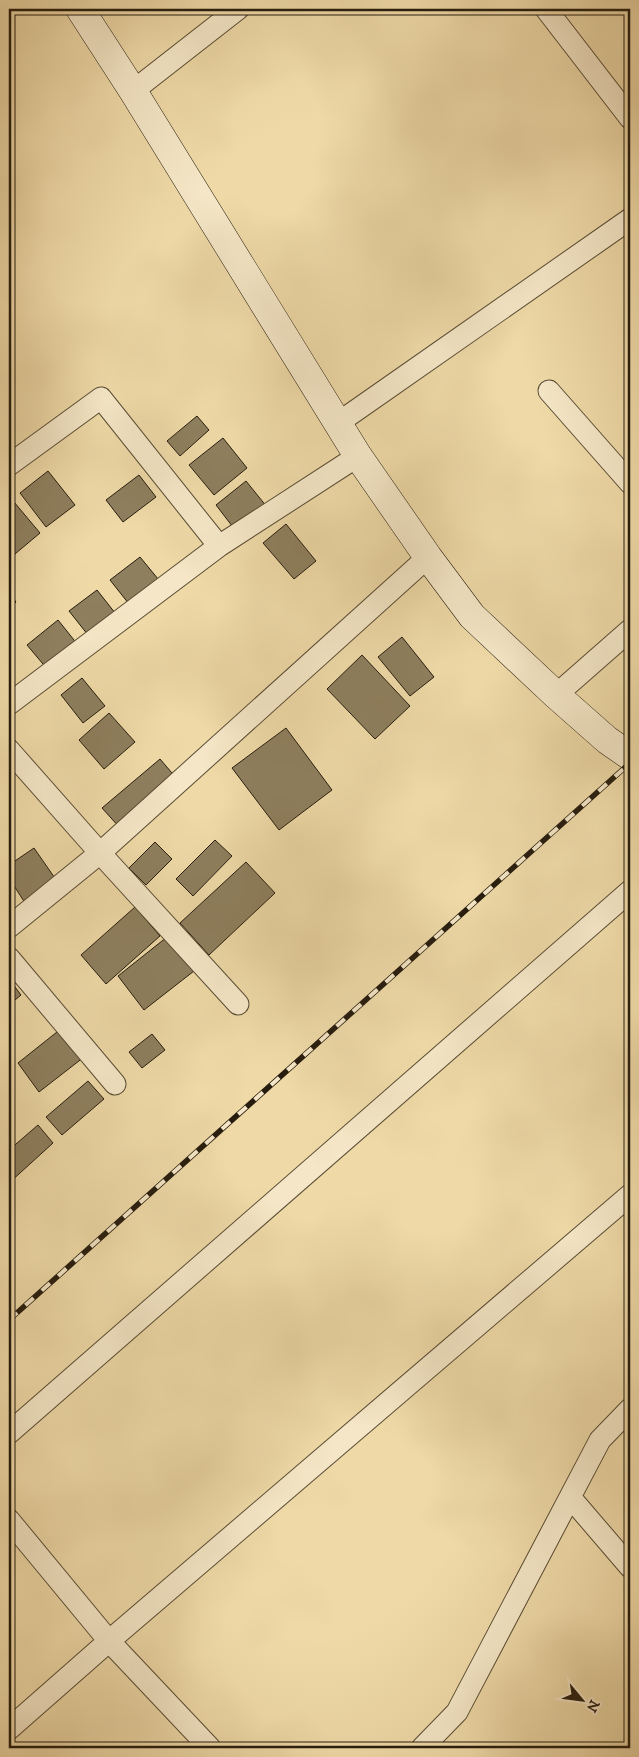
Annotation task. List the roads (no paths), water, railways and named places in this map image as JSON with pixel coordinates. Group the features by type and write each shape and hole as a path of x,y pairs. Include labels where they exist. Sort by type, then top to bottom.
{"street":[{"path":"80,9 133,91 358,456 428,557 472,616 556,695 607,740 630,756"},
{"path":"133,91 238,9"},
{"path":"546,9 630,118"},
{"path":"338,423 630,219"},
{"path":"549,391 630,483"},
{"path":"9,465 102,398 218,546"},
{"path":"9,704 218,546 358,456"},
{"path":"9,927 100,853 428,557"},
{"path":"556,695 630,630"},
{"path":"9,750 238,1004"},
{"path":"9,1433 630,891"},
{"path":"9,958 115,1084"},
{"path":"9,1729 109,1641 630,1195"},
{"path":"422,1748 457,1712 600,1440 630,1409"},
{"path":"570,1497 630,1567"},
{"path":"9,1520 109,1641 210,1748"}],"railway":[{"path":"9,1320 630,763"}]}
